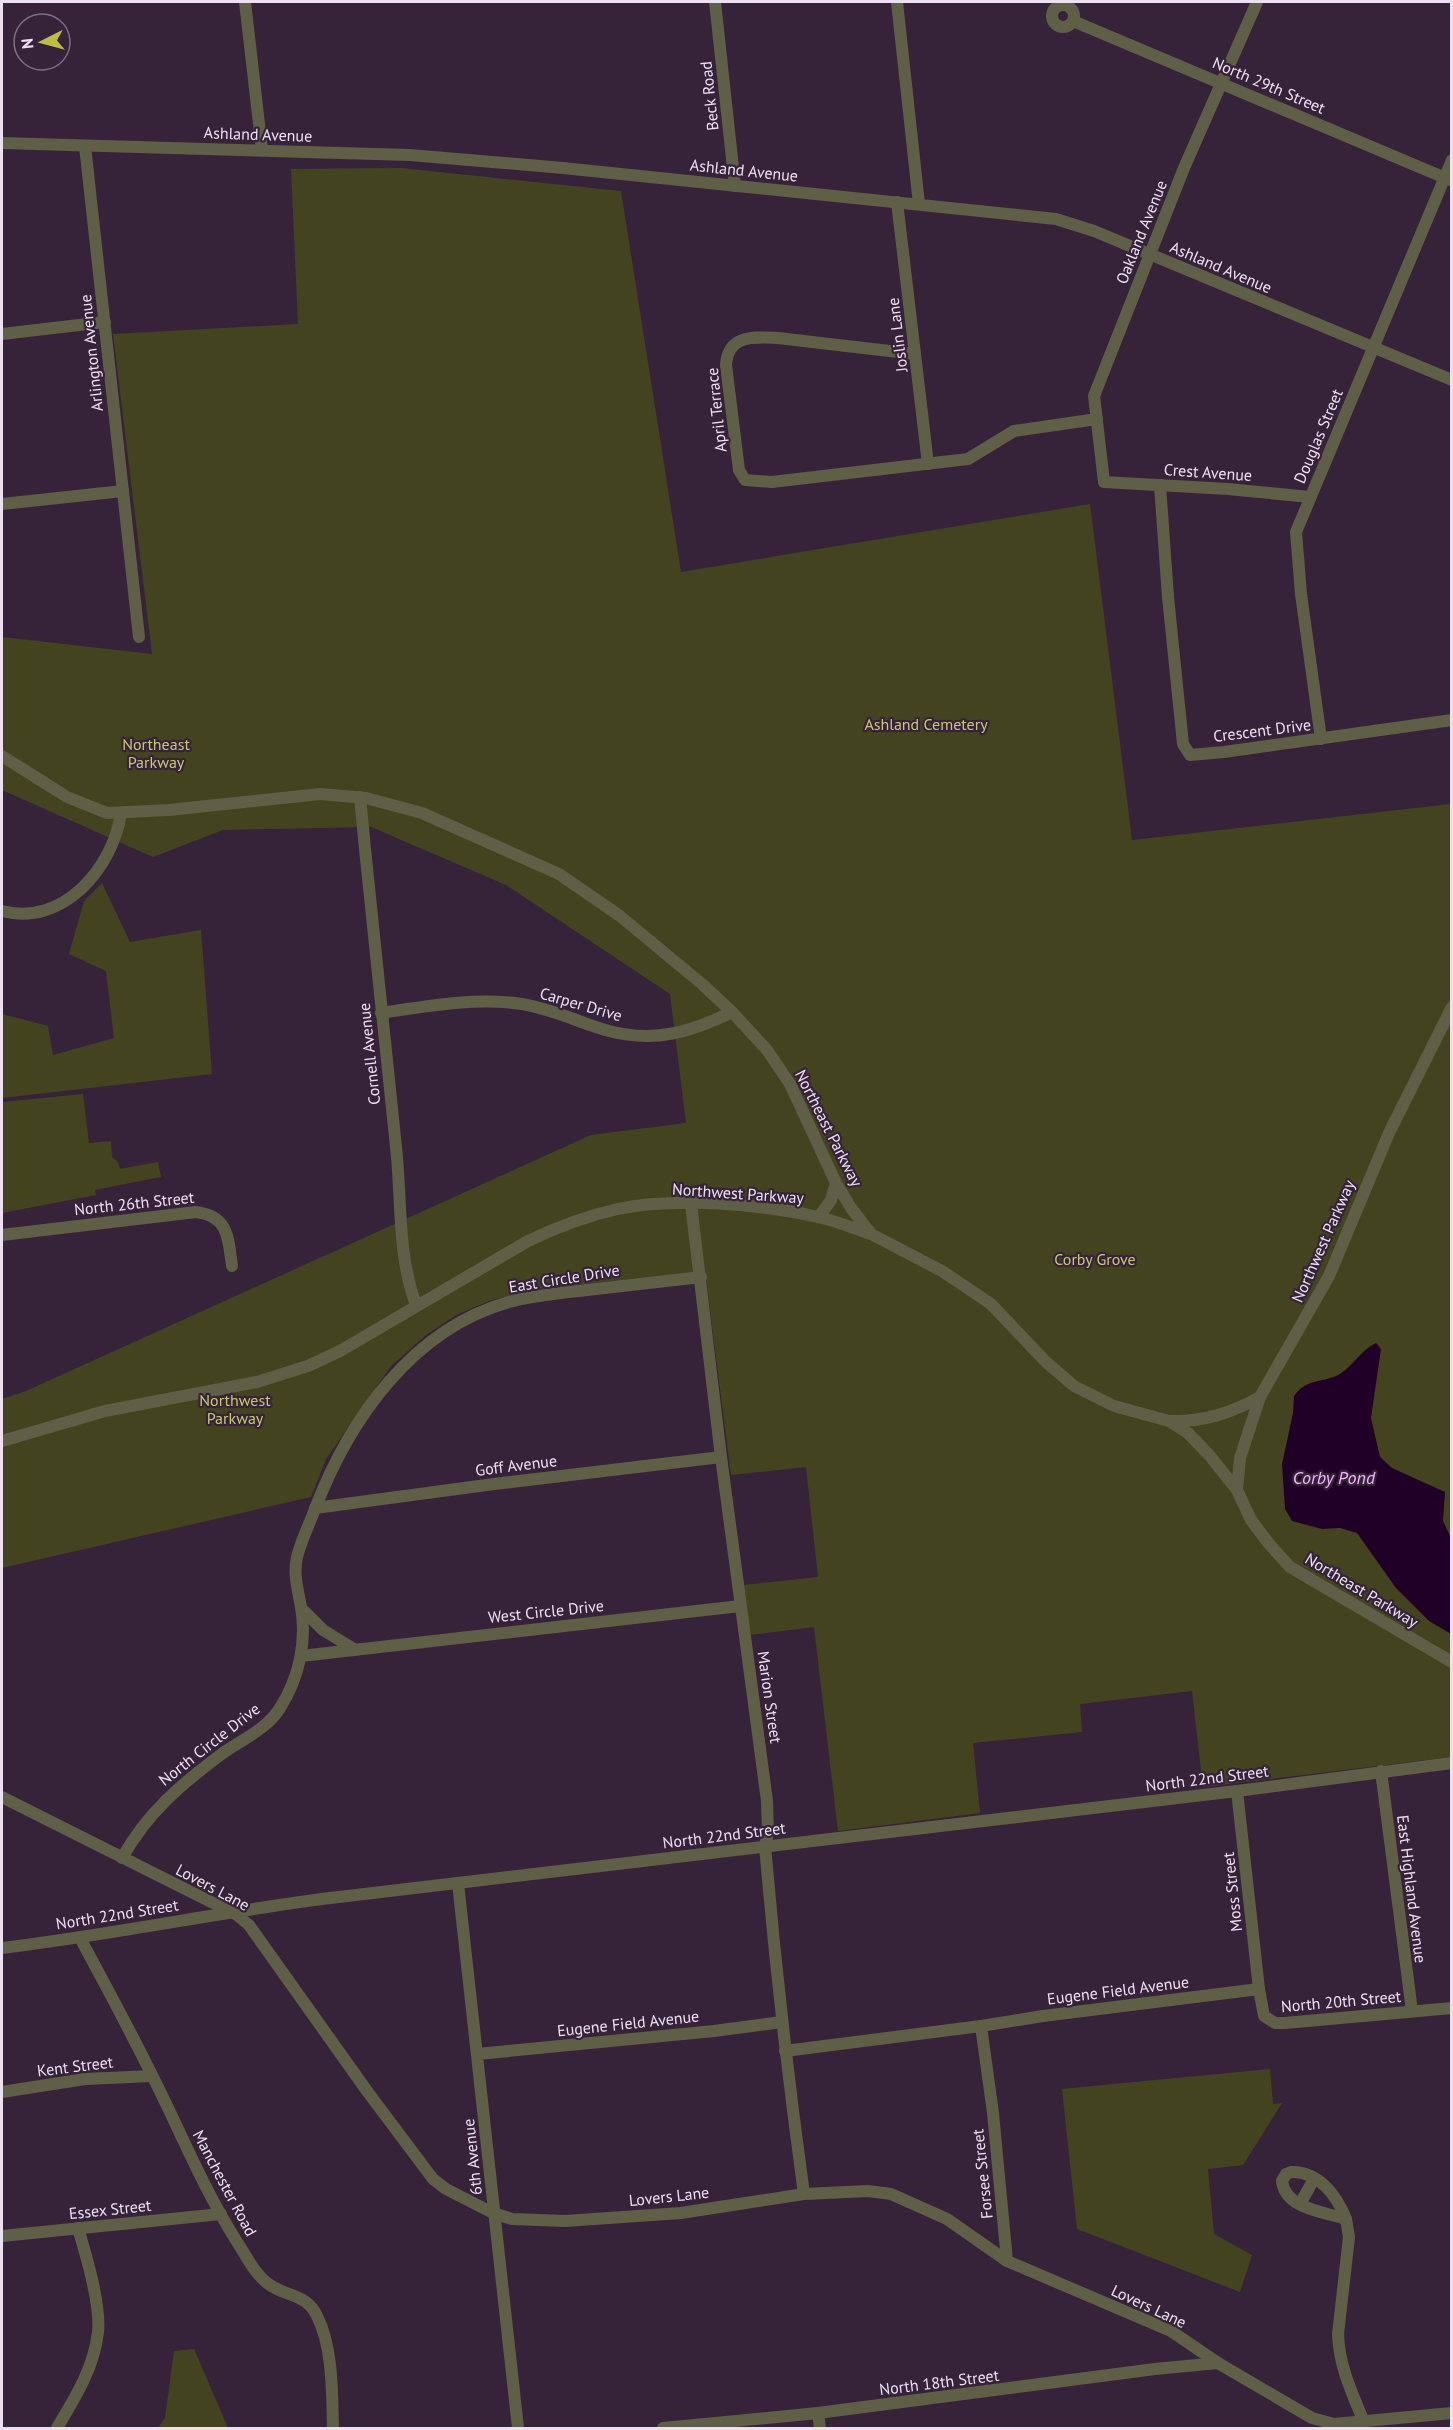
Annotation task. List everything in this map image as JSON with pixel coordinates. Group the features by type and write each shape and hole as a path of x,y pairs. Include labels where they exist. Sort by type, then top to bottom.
{"street":[{"path":"245,2 261,150"},
{"name":"Beck Road","path":"715,2 735,186"},
{"path":"897,2 919,204"},
{"name":"Oakland Avenue","path":"1104,482 1094,396 1184,168 1223,84 1257,2"},
{"name":"North 29th Street","path":"1052,5 1067,6 1073,12 1073,21 1448,179"},
{"name":"Ashland Avenue","path":"2,143 410,155 1056,219 1094,231 1452,380"},
{"name":"Arlington Avenue","path":"85,146 139,637"},
{"name":"Douglas Street","path":"1321,739 1296,532 1373,348 1448,179 1452,160"},
{"name":"Joslin Lane","path":"897,202 928,464"},
{"path":"2,334 105,322"},
{"name":"April Terrace","path":"915,354 755,337 742,339 734,345 727,356 739,470 745,480 772,482 928,464"},
{"path":"928,464 968,459 1014,431 1097,419"},
{"name":"Crest Avenue","path":"1104,482 1310,497"},
{"name":"Crescent Drive","path":"1160,485 1162,537 1183,744 1190,755 1452,720"},
{"path":"2,504 123,490"},
{"name":"Northeast Parkway","path":"2,756 67,796 107,813 312,794 360,797 422,813 559,874 621,916 732,1012 768,1050 790,1084 836,1183 871,1234 942,1271 991,1304 1046,1362 1074,1386 1114,1406 1169,1421 1188,1433 1238,1490 1251,1520 1290,1567 1452,1662"},
{"name":"Cornell Avenue","path":"360,797 397,1153 402,1251 409,1286 416,1305"},
{"path":"2,911 15,913 41,911 55,906 79,891 95,875 108,856 118,833 121,813"},
{"name":"Carper Drive","path":"381,1013 459,1003 520,1004 560,1013 609,1031 648,1037 698,1028 732,1012"},
{"name":"Northwest Parkway","path":"1238,1490 1240,1458 1260,1397 1329,1276 1389,1133 1452,1007"},
{"path":"819,1217 831,1200 836,1183"},
{"name":"Northwest Parkway","path":"2,1441 105,1411 280,1376 340,1352 416,1305 557,1227 619,1209 691,1204 766,1209 819,1217 871,1234"},
{"name":"Marion Street","path":"691,1204 740,1606 767,1801 768,1833 765,1846 785,2051 804,2194"},
{"name":"North 26th Street","path":"2,1235 196,1212 210,1213 223,1224 232,1266"},
{"name":"East Circle Drive","path":"315,1508 327,1477 344,1446 382,1389 417,1352 446,1332 475,1316 509,1302 555,1294 701,1277"},
{"path":"1169,1421 1214,1418 1260,1397"},
{"name":"Goff Avenue","path":"315,1508 721,1456"},
{"name":"North Circle Drive","path":"122,1858 135,1834 159,1805 186,1781 261,1729 280,1709 294,1679 301,1656 304,1632 295,1579 297,1558 315,1508"},
{"name":"West Circle Drive","path":"301,1656 740,1606"},
{"path":"301,1608 323,1629 355,1649"},
{"name":"North 22nd Street","path":"2,1948 147,1928 229,1911 1238,1791 1452,1763"},
{"name":"East Highland Avenue","path":"1381,1771 1412,2011"},
{"name":"Moss Street","path":"1238,1791 1259,1989"},
{"name":"Lovers Lane","path":"2,1797 229,1911 249,1925 367,2091 433,2179 446,2189 493,2213 512,2219 565,2221 681,2213 804,2194 868,2191 891,2194 948,2219 1007,2261 1171,2331 1313,2423 1364,2422 1452,2413"},
{"name":"6th Avenue","path":"458,1883 518,2428"},
{"name":"Manchester Road","path":"80,1938 152,2076 193,2164 258,2274 270,2285 307,2301 317,2315 324,2336 330,2373 333,2428"},
{"name":"North 20th Street","path":"1259,1989 1264,2016 1275,2024 1452,2008"},
{"name":"Eugene Field Avenue","path":"785,2051 1259,1989"},
{"name":"Eugene Field Avenue","path":"478,2054 714,2031 782,2022"},
{"name":"Forsee Street","path":"981,2026 1007,2261"},
{"name":"Kent Street","path":"2,2092 85,2079 152,2076"},
{"path":"1346,2219 1300,2204 1285,2190 1282,2181 1286,2174 1291,2172 1307,2174 1325,2186 1338,2199 1346,2219 1350,2237 1338,2346 1343,2372 1364,2422"},
{"path":"1300,2204 1314,2179"},
{"name":"Essex Street","path":"2,2236 221,2214"},
{"path":"57,2428 82,2385 98,2331 97,2309 78,2228"},
{"name":"North 18th Street","path":"670,2428 818,2414 1155,2369 1218,2363"},
{"path":"818,2414 820,2428"},
{"path":"1438,2415 1439,2428"}],"green space":[{"path":"401,168 621,191 681,572 1090,504 1132,840 1451,804 1451,1757 1203,1787 1192,1691 1080,1704 1082,1732 973,1743 980,1813 838,1831 814,1627 750,1635 744,1585 818,1577 806,1467 731,1475 705,1271 537,1289 489,1301 456,1315 426,1335 391,1366 326,1459 311,1497 2,1568 2,1399 26,1391 591,1135 686,1123 670,994 506,885 371,827 223,830 153,857 2,790 2,637 152,654 113,334 298,324 291,169"},
{"path":"102,883 130,942 201,930 212,1074 2,1098 2,1014 48,1026 53,1055 114,1038 106,971 69,954 84,901"},
{"path":"83,1094 89,1143 111,1141 112,1157 118,1162 120,1169 158,1162 161,1177 95,1190 96,1195 2,1213 2,1102"},
{"path":"1270,2069 1273,2104 1282,2103 1243,2165 1208,2169 1214,2234 1252,2255 1240,2292 1077,2229 1062,2089"},
{"path":"194,2349 228,2428 158,2428 165,2418 174,2351"}],"water":[{"name":"Corby Pond","path":"1376,1343 1381,1349 1371,1418 1380,1457 1392,1468 1445,1492 1443,1521 1452,1540 1451,1634 1429,1621 1396,1588 1357,1533 1340,1528 1322,1529 1292,1521 1285,1509 1282,1464 1293,1413 1294,1396 1310,1383 1340,1374"}],"park label":[{"name":"Ashland Cemetery","path":"926,724"},
{"name":"Corby Grove","path":"1095,1259"}]}
